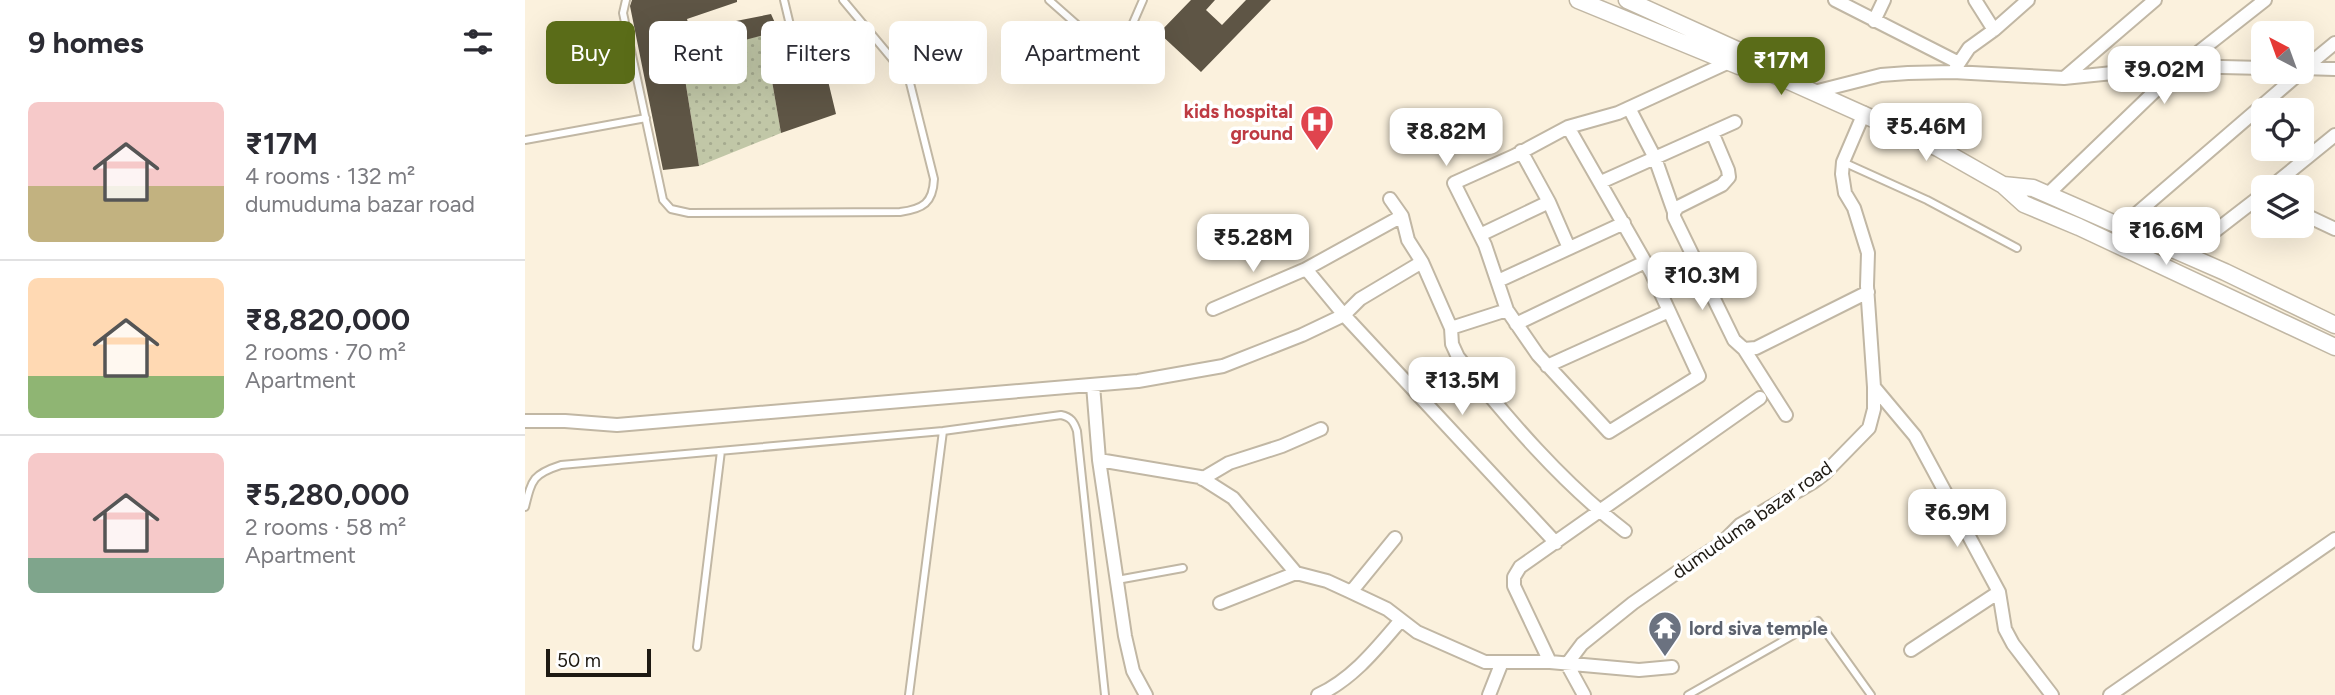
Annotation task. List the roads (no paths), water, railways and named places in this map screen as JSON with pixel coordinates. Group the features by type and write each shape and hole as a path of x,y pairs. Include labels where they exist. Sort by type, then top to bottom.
{"street":[{"path":"1578,0 1739,66 1762,69 1864,113 1938,148 2003,185 2024,204 2335,347"},
{"path":"1627,0 1746,54 1762,69"},
{"path":"1835,0 1956,68"},
{"path":"1874,21 1884,0"},
{"path":"1975,0 1994,30"},
{"path":"1956,68 1969,48 2028,0"},
{"path":"2064,78 2155,0"},
{"path":"2048,194 2181,66 2265,0"},
{"path":"2314,60 2335,43"},
{"path":"1568,127 1646,262 1699,376 1609,432 1547,366 1507,310 1480,234 1454,183 1568,127 1629,108 1729,62"},
{"path":"1814,92 1881,75 1956,68 2064,78 2181,66 2251,68"},
{"path":"2314,70 2335,69"},
{"path":"2121,227 2286,84"},
{"path":"1629,108 1655,158 1674,217 1734,340 1744,349 1786,415"},
{"name":"dumuduma bazar road","path":"1567,664 1582,644 1633,603 1721,544 1740,525 1825,473 1869,428 1874,409 1874,387 1868,253 1854,208 1845,193 1842,174 1843,162 1864,113"},
{"path":"1601,182 1735,121"},
{"path":"1674,212 1678,207 1722,185 1729,177 1712,132"},
{"path":"2286,175 2335,135"},
{"path":"1521,152 1549,202 1569,248"},
{"path":"2003,185 2033,188 2048,194 2225,272 2335,325"},
{"path":"1390,199 1402,216 1408,240 1422,262 1451,328 1452,344 1458,357 1511,422 1601,512 1625,531"},
{"path":"1480,234 1549,202"},
{"path":"2184,255 2251,203"},
{"path":"1213,309 1306,269 1402,216"},
{"path":"2314,219 2335,229"},
{"path":"1498,281 1624,223"},
{"path":"525,421 617,425 1138,381 1223,366 1345,315 1360,299 1422,262"},
{"path":"1516,324 1646,262"},
{"path":"1306,269 1345,315 1556,543"},
{"path":"1744,349 1756,348 1868,292"},
{"path":"1451,328 1507,310"},
{"path":"1547,366 1669,312"},
{"path":"1093,385 1099,460 1125,636 1133,671 1146,695"},
{"path":"1874,387 1915,436 1999,592 2005,629 2013,644 2052,695"},
{"path":"1550,662 1514,586 1514,577 1520,567 1761,398"},
{"path":"1202,479 1229,463 1282,446 1321,429"},
{"path":"1099,460 1202,479 1233,498 1296,573 1327,581 1351,592 1387,609 1417,632 1485,662 1550,662 1639,670 1672,667"},
{"path":"1351,592 1395,537"},
{"path":"2110,695 2335,539"},
{"path":"1220,603 1296,573"},
{"path":"1911,650 1999,592"},
{"path":"1318,695 1329,690 1363,663 1401,620"},
{"path":"1489,695 1502,662"},
{"path":"1567,664 1584,695"}],"lane":[{"path":"626,0 623,13 663,200 671,209 689,213 915,210 927,202 933,193 934,179 909,79 843,0"},
{"path":"784,0 789,21"},
{"path":"1049,0 1101,46 1116,51 1123,46 1143,0"},
{"path":"525,140 646,118"},
{"path":"1843,162 1927,200 2017,248"},
{"path":"525,507 536,475 561,465 943,431 1067,416 1074,423 1078,445 1105,695"},
{"path":"909,695 943,431"},
{"path":"697,647 721,451"},
{"path":"1117,580 1183,568"},
{"path":"1688,695 1818,621 1867,694"}],"place":[{"name":"kids hospital ground","path":"1317,152"},
{"name":"lord siva temple","path":"1665,658"}]}
